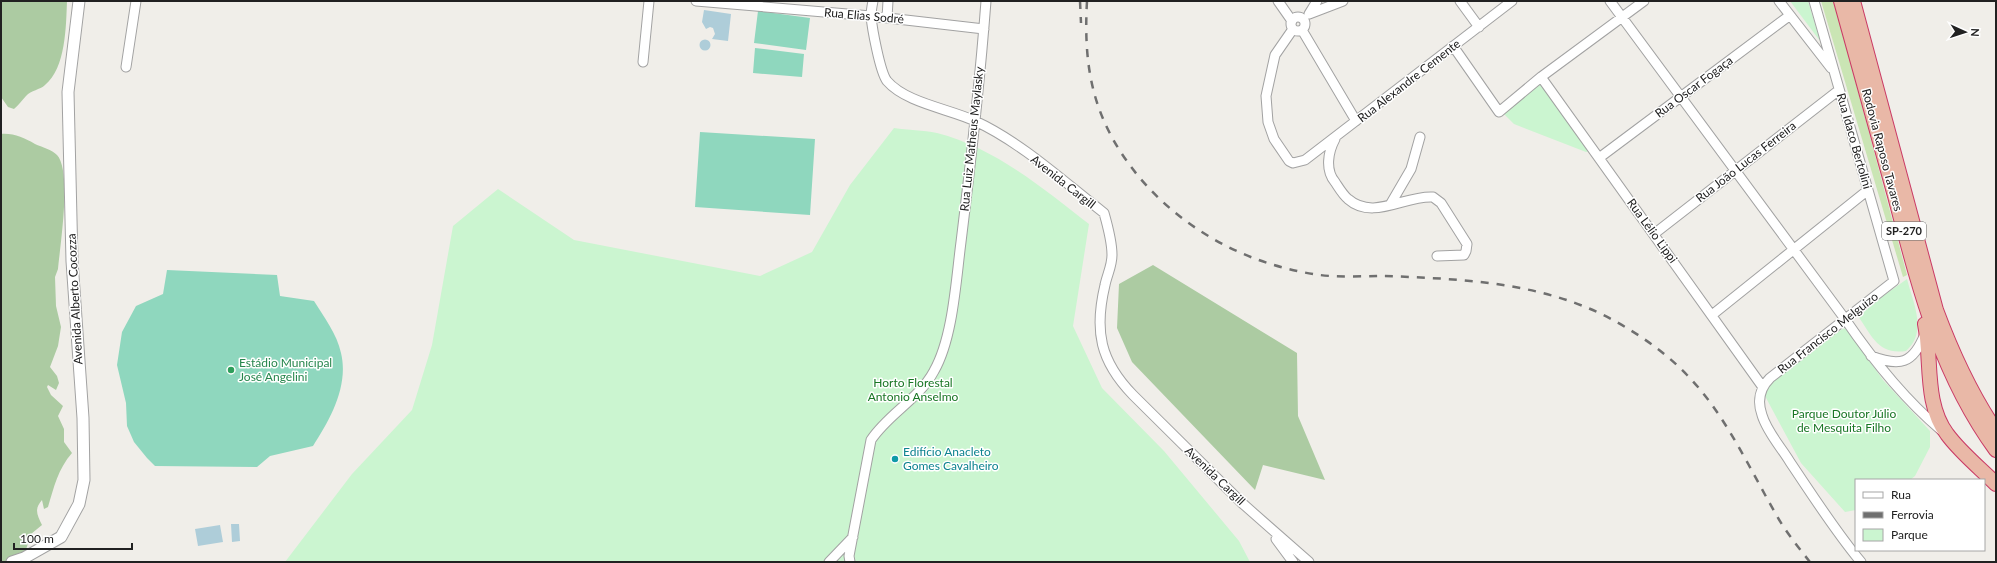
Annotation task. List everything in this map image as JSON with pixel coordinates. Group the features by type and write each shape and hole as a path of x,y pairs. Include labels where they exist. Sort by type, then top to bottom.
{"highway":[{"name":"Rodovia Raposo Tavares","path":"1841,1 1929,320 1952,377 1970,410 1996,450"},
{"name":"Rodovia Raposo Tavares","path":"1853,1 1936,310 1952,353 1973,393 1996,431"},
{"path":"1912,261 1926,331 1933,399 1938,418 1946,434 1996,484"}],"street":[{"name":"Avenida Alberto Cocozza","path":"12,562 24,558 61,537 79,504 84,480 83,418 72,261 68,92 79,1"},
{"path":"126,67 136,1"},
{"path":"643,62 649,1"},
{"name":"Rua Elias Sodré","path":"696,1 762,4 984,29"},
{"name":"Avenida Cargill","path":"873,1 871,16 882,69 886,80 894,88 913,98 976,121 1016,145 1104,213 1112,255 1099,320 1100,340 1110,367 1133,395 1242,503 1309,562"},
{"path":"887,18 888,1"},
{"name":"Rua Luiz Matheus Maylasky","path":"850,562 853,537 871,440 877,431 901,410 934,372 942,355 947,336 976,121 986,1"},
{"path":"1278,1 1356,121"},
{"path":"1296,27 1305,24 1306,17 1317,1"},
{"path":"1306,17 1343,1"},
{"path":"1460,1 1479,27"},
{"name":"Rua Alexandre Cemente","path":"1296,27 1275,55 1266,96 1268,116 1274,139 1289,161 1294,163 1306,160 1512,1"},
{"path":"1610,1 1870,355 1904,394 1946,434"},
{"path":"1453,46 1499,112 1541,77 1644,1"},
{"path":"1779,1 1834,73"},
{"name":"Rua Idaco Bertolini","path":"1814,1 1894,281"},
{"name":"Rua Oscar Fogaça","path":"1599,158 1789,16"},
{"name":"Rua Lélio Lippi","path":"1541,77 1762,386"},
{"name":"Rua João Lucas Ferreira","path":"1654,234 1839,90"},
{"path":"1337,136 1332,145 1329,157 1329,169 1332,180 1347,198 1356,205 1373,208 1424,196 1433,196 1441,203 1467,244 1464,255 1437,256"},
{"path":"1390,205 1411,169 1420,137"},
{"path":"1712,315 1868,190"},
{"name":"Rua Francisco Melguizo","path":"1762,386 1894,281"},
{"path":"1870,355 1886,361 1898,362 1912,357 1919,347 1926,331"},
{"path":"1762,386 1760,396 1762,414 1769,430 1814,497 1861,562"},
{"path":"1242,503 1270,532 1293,562"},
{"path":"829,562 853,537"}],"green space":[{"path":"1,1 67,1 64,46 57,68 52,78 45,85 28,94 14,109 8,107 1,97"},
{"path":"1790,1 1808,1 1820,41"},
{"path":"1821,1 1834,1 1907,275 1903,277"},
{"path":"758,11 810,18 806,50 754,43"},
{"path":"755,48 804,54 802,77 753,73"},
{"path":"1542,81 1589,151 1586,152 1514,124 1503,113"},
{"name":"Horto Florestal Antonio Anselmo","path":"894,128 937,133 979,148 1036,183 1089,224 1073,326 1102,388 1164,451 1239,541 1250,562 285,562 352,474 412,410 432,345 453,226 498,189 574,240 760,276 812,252 850,185"},
{"path":"700,132 815,139 810,215 695,207"},
{"path":"1,134 19,136 55,153 61,164 64,176 63,227 58,269 55,277 56,306 61,327 58,346 50,367 57,376 59,383 56,390 48,385 47,387 51,395 63,406 58,416 64,429 64,442 72,453 63,465 48,507 44,509 42,500 39,503 37,512 42,525 31,534 22,562 1,562"},
{"path":"1153,265 1297,353 1298,416 1325,480 1263,465 1255,490 1132,362 1117,328 1119,284"},
{"name":"Estádio Municipal José Angelini","path":"167,270 277,275 280,296 314,301 330,326 336,339 343,365 340,390 336,402 326,425 313,446 270,456 257,467 155,466 147,458 134,442 127,426 126,403 117,365 122,332 136,306 163,294"},
{"path":"1907,279 1917,317 1918,326 1916,335 1913,343 1906,351 1889,350 1882,347 1872,337 1858,316 1859,313"},
{"name":"Parque Doutor Júlio de Mesquita Filho","path":"1846,328 1883,380 1930,431 1930,447 1915,476 1911,479 1855,479 1855,510 1845,512 1801,463 1765,396 1766,387 1842,329"}],"water":[{"path":"704,10 731,14 728,41 712,39 715,34 713,28 710,27 706,29 702,22"},
{"path":"705,39 709,41 711,45 709,49 705,51 701,49 699,45 701,41"},
{"path":"231,524 239,524 240,541 232,542"},
{"path":"220,525 223,542 198,546 195,529"}],"railway":[{"path":"1080,1 1081,23"},
{"path":"1087,1 1087,50 1090,73 1102,116 1111,136 1139,177 1176,213 1217,241 1263,262 1288,269 1331,276 1414,277 1473,281 1502,285 1531,290 1559,298 1586,307 1613,320 1661,351 1679,367 1701,391 1714,407 1736,442 1781,522 1810,562"}],"place":[{"name":"Estádio Municipal José Angelini","path":"231,370"},
{"name":"Edifício Anacleto Gomes Cavalheiro","path":"895,459"}]}
